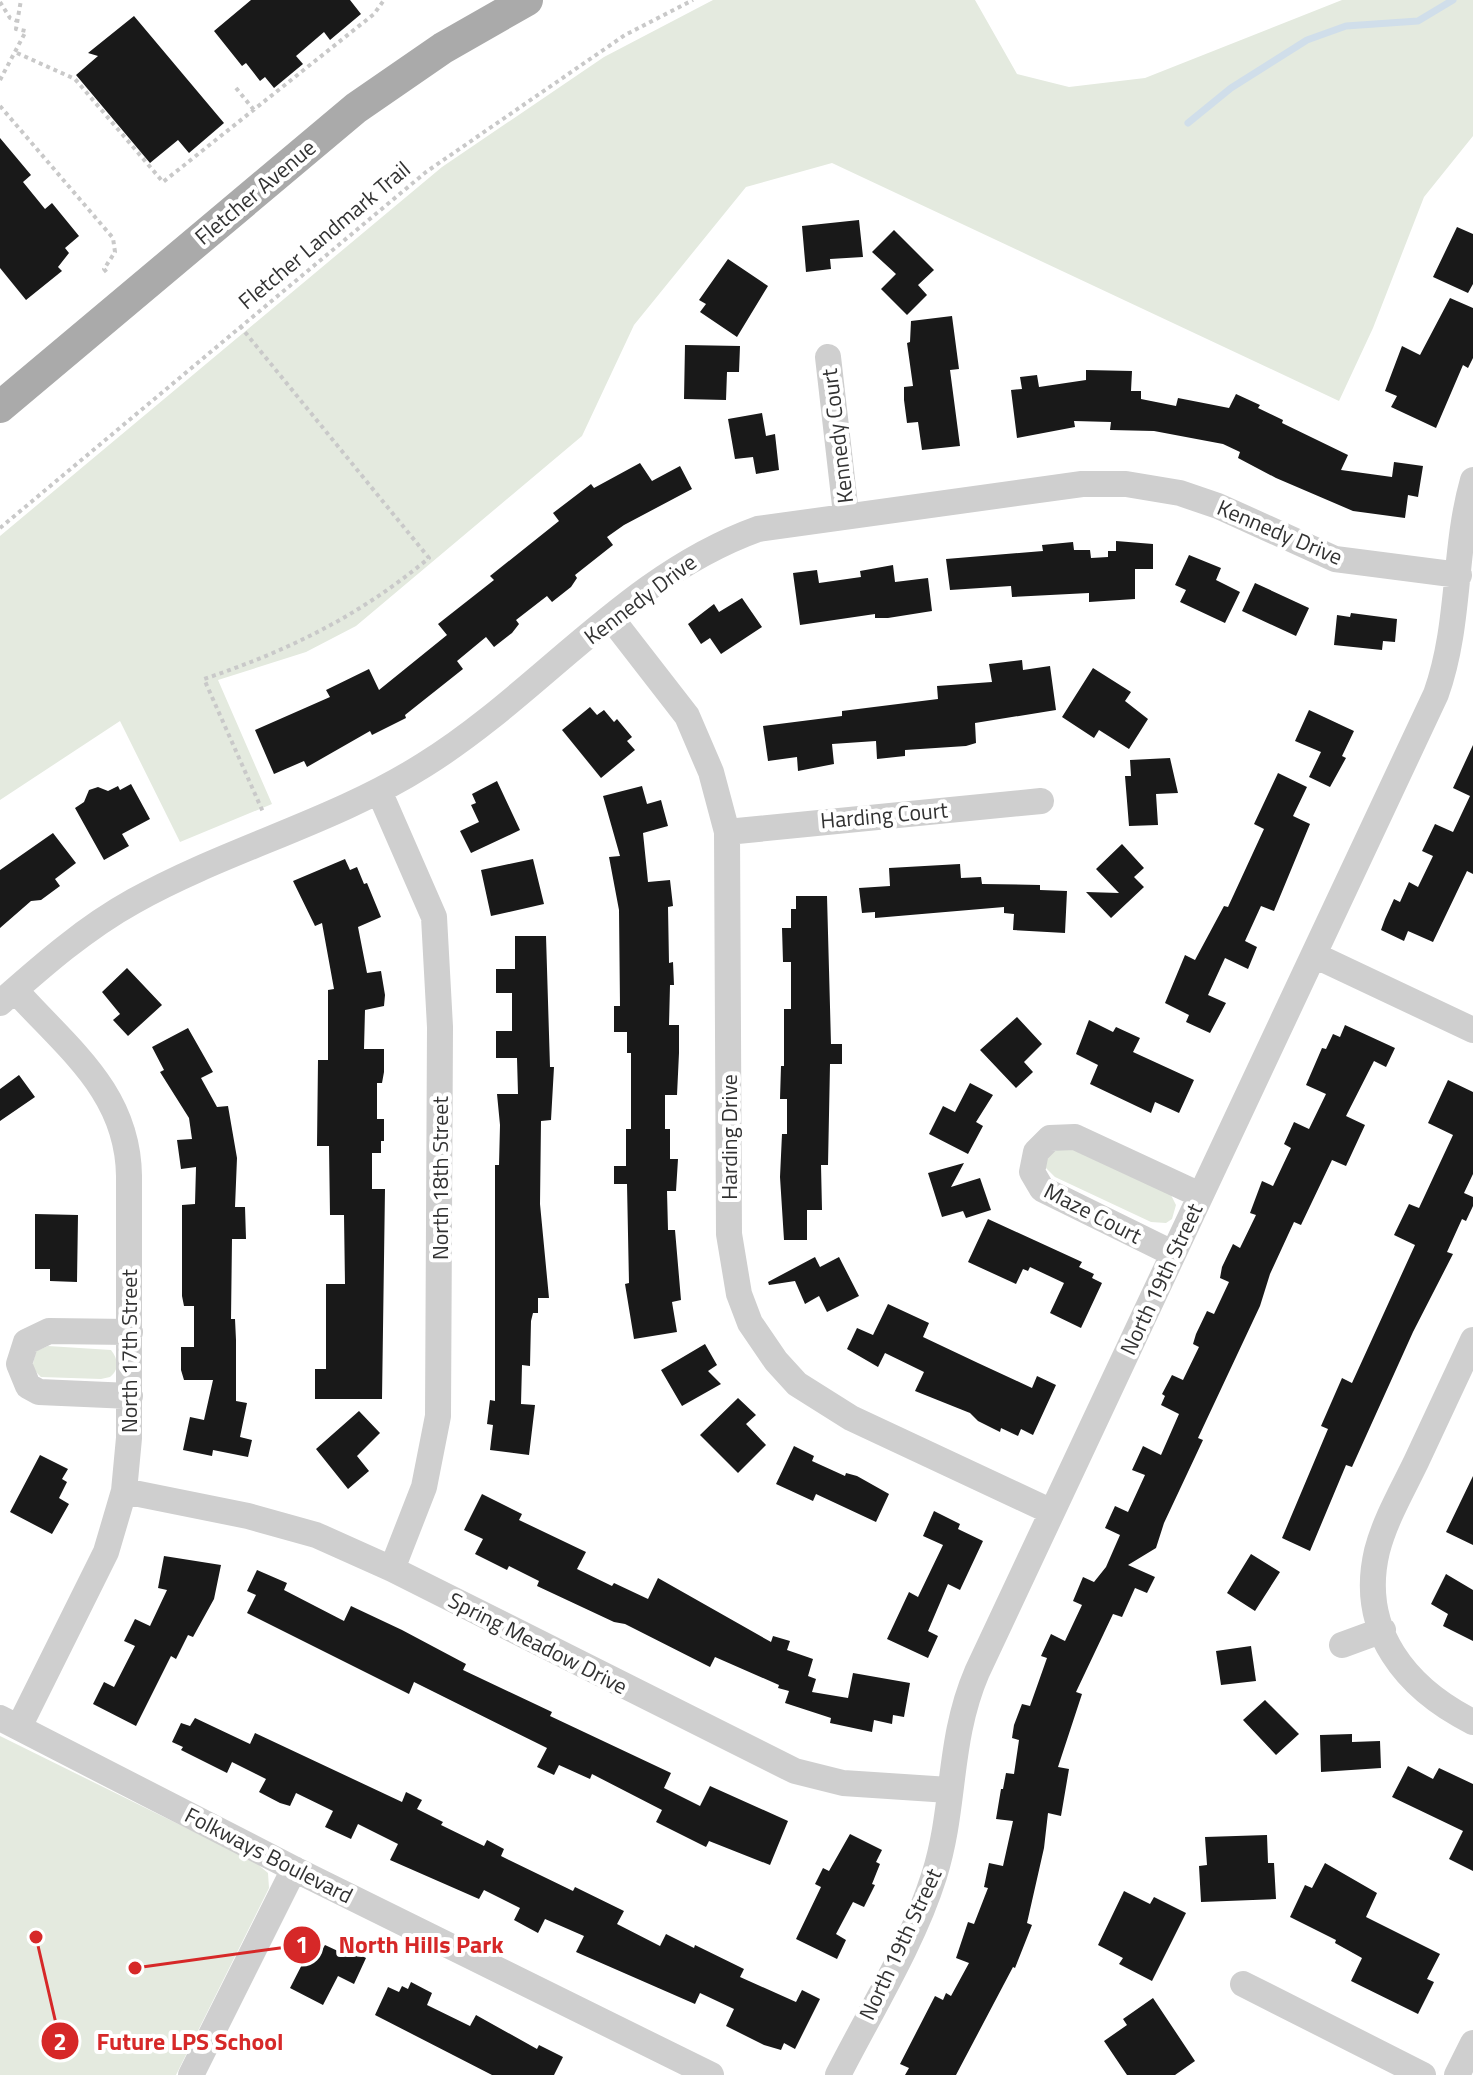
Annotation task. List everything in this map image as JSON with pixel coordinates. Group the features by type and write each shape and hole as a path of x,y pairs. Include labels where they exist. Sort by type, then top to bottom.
{"main road":[{"name":"Fletcher Avenue","path":"0,407 356,108 443,48 527,0"}],"street":[{"name":"Kennedy Court","path":"828,357 846,514"},
{"name":"North 19th Street","path":"838,2075 932,1883 941,1849 955,1742 970,1690 1436,694 1452,643 1473,480"},
{"name":"Kennedy Drive","path":"7,997 91,928 136,900 379,791 463,739 665,575 719,543 758,529 846,514 1082,484 1126,484 1194,497 1335,559 1459,575"},
{"name":"Harding Drive","path":"611,618 687,716 711,772 727,832 729,1234 739,1294 750,1323 776,1361 822,1402 1052,1512"},
{"name":"North 18th Street","path":"379,791 434,917 440,1027 438,1416 424,1487 392,1569"},
{"name":"Harding Court","path":"727,832 1041,801"},
{"path":"1314,955 1473,1030"},
{"name":"North 17th Street","path":"7,997 100,1083 124,1126 129,1149 130,1332 130,1396 124,1491 106,1552 9,1722"},
{"name":"Maze Court","path":"1172,1253 1042,1189 1032,1172 1036,1152 1050,1138 1075,1137 1200,1195"},
{"path":"130,1332 49,1331 26,1342 19,1364 28,1386 39,1392 130,1396"},
{"path":"1473,1340 1381,1539 1374,1579 1383,1630 1396,1661 1412,1682 1435,1702 1473,1722"},
{"name":"Spring Meadow Drive","path":"124,1491 283,1524 392,1569 795,1771 852,1785 949,1790"},
{"path":"1342,1645 1383,1630"},
{"name":"Folkways Boulevard","path":"9,1722 294,1869 711,2075"},
{"path":"191,2075 294,1869"},
{"path":"1243,1984 1423,2075"}],"path":[{"path":"0,80 26,31 16,29 21,0"},
{"path":"17,53 75,79 163,182 374,14 384,0"},
{"name":"Fletcher Landmark Trail","path":"0,528 240,326 464,144 625,35 693,0"},
{"path":"0,2 10,18 17,21"},
{"path":"236,88 254,110"},
{"path":"0,106 113,238 115,252 104,269 108,274"},
{"path":"240,326 429,558 395,586 327,629 273,656 204,679 263,812"}],"shaded area":[{"path":"713,0 975,0 1017,74 1069,87 1145,78 1342,0 1473,0 1473,136 1424,197 1373,328 1339,401 832,163 746,187 634,325 582,436 356,626 306,652 218,680 272,804 180,842 120,721 0,800 0,536 442,167 604,57"},
{"path":"1068,1146 1171,1195 1176,1205 1172,1219 1166,1223 1151,1222 1055,1177 1045,1167 1047,1154"},
{"path":"48,1346 111,1350 117,1367 110,1377 101,1379 41,1377 32,1368 36,1351"},
{"path":"0,1736 255,1862 268,1873 269,1888 176,2075 0,2075"}],"building":[{"path":"251,0 350,0 361,14 330,40 324,32 296,56 303,64 274,88 265,77 260,81 246,63 242,66 214,31"},
{"path":"134,16 224,123 189,153 178,140 150,163 76,75 98,56 88,53"},
{"path":"0,138 31,175 23,182 45,209 52,203 79,236 65,248 69,253 58,267 62,271 26,300 0,268"},
{"path":"859,220 863,257 830,259 831,269 806,272 802,226"},
{"path":"1457,227 1473,234 1473,284 1468,293 1433,277"},
{"path":"894,230 934,270 918,285 927,295 907,315 881,289 896,274 872,252"},
{"path":"728,259 768,286 737,337 700,312 706,304 699,300"},
{"path":"1450,298 1473,308 1473,358 1468,368 1463,365 1436,428 1391,407 1397,396 1385,391 1402,346 1420,355"},
{"path":"952,316 959,369 950,370 960,446 922,450 918,422 907,423 904,400 904,387 913,386 907,343 910,342 911,321"},
{"path":"685,345 740,346 739,372 727,372 726,400 684,399"},
{"path":"1086,370 1132,371 1131,391 1141,391 1141,399 1176,406 1178,398 1229,408 1236,394 1260,405 1258,408 1283,420 1282,423 1348,455 1341,470 1392,477 1394,462 1423,466 1418,497 1408,495 1405,518 1353,511 1276,478 1238,458 1240,452 1223,444 1154,431 1110,430 1111,422 1074,421 1075,427 1017,438 1011,390 1022,389 1020,377 1037,375 1039,387 1086,380"},
{"path":"762,413 766,436 775,434 779,470 756,474 753,457 735,459 728,419"},
{"path":"640,463 652,481 680,466 692,489 607,537 613,545 575,575 577,578 571,587 552,602 547,596 516,620 519,624 512,633 494,647 486,637 457,661 463,669 405,715 406,718 372,735 370,731 307,767 304,761 274,774 255,730 330,697 326,690 369,669 379,690 447,635 438,624 494,580 490,576 559,521 553,513 591,484 594,488"},
{"path":"1116,541 1153,544 1153,569 1135,569 1135,599 1089,602 1089,593 1012,597 1011,586 950,590 946,559 1043,551 1042,545 1073,542 1074,550 1090,550 1091,558 1108,557 1108,551 1116,551"},
{"path":"1189,555 1221,568 1216,580 1240,592 1225,623 1180,602 1186,590 1175,585"},
{"path":"893,565 895,582 928,578 932,611 888,618 875,618 875,614 800,625 793,573 817,570 819,583 861,577 860,571"},
{"path":"1255,583 1309,608 1296,636 1242,611"},
{"path":"742,598 762,627 721,654 710,638 701,644 688,624 714,604 719,612"},
{"path":"1351,613 1397,619 1395,642 1383,641 1382,650 1334,645 1337,615 1350,617"},
{"path":"1022,660 1023,670 1050,666 1056,710 975,723 976,743 966,746 905,750 905,756 877,759 876,741 832,744 834,764 798,771 797,757 768,761 763,726 842,716 842,711 938,699 937,686 992,682 989,664"},
{"path":"1093,668 1131,692 1125,701 1148,719 1129,749 1099,730 1094,738 1062,717"},
{"path":"590,707 597,715 604,710 614,722 617,719 632,737 627,741 635,750 601,778 562,730"},
{"path":"1309,710 1354,731 1342,756 1346,758 1330,787 1309,777 1321,752 1295,741"},
{"path":"1473,745 1473,874 1467,871 1433,942 1408,931 1404,941 1381,930 1394,899 1400,902 1409,882 1418,887 1433,856 1422,851 1435,824 1453,832 1470,796 1453,788"},
{"path":"1170,758 1178,793 1156,794 1158,825 1129,826 1125,776 1131,776 1130,760"},
{"path":"1278,773 1307,787 1293,816 1310,824 1274,911 1261,906 1245,941 1257,947 1248,969 1225,958 1208,995 1226,1003 1210,1033 1186,1022 1189,1015 1165,1003 1185,955 1195,960 1224,906 1228,907 1264,829 1254,824"},
{"path":"497,781 520,830 471,853 460,831 479,822 471,805 476,803 472,794"},
{"path":"131,784 150,819 122,834 129,846 104,860 75,808 84,802 89,790 98,787 108,791 118,786 120,790"},
{"path":"642,786 647,804 661,800 668,826 643,833 648,882 670,880 673,906 668,907 669,963 673,962 674,985 670,985 669,1025 679,1025 679,1053 677,1095 665,1095 665,1129 670,1129 670,1159 678,1159 676,1191 667,1191 668,1230 675,1230 681,1300 672,1302 677,1332 634,1339 625,1284 629,1283 627,1184 614,1184 614,1166 626,1166 626,1129 631,1129 631,1053 627,1053 627,1032 614,1032 614,1006 620,1006 619,910 609,857 620,856 603,796"},
{"path":"53,833 76,863 55,879 60,886 41,900 31,901 0,928 0,870"},
{"path":"1122,844 1144,868 1134,877 1144,887 1111,918 1086,892 1119,893 1096,869"},
{"path":"345,859 350,870 357,867 364,884 367,883 381,917 358,927 367,973 381,971 385,995 384,1006 365,1010 364,1049 384,1049 382,1083 377,1083 377,1119 384,1119 384,1141 381,1141 381,1153 372,1153 372,1189 385,1189 382,1399 315,1399 315,1369 326,1369 326,1284 345,1284 344,1215 330,1215 329,1146 317,1146 318,1060 328,1060 328,990 334,989 322,923 315,926 293,881"},
{"path":"533,859 544,904 491,916 481,870"},
{"path":"960,864 961,878 981,877 982,884 1040,885 1040,890 1067,891 1065,933 1013,930 1014,914 1004,913 1004,907 875,918 875,912 862,913 859,888 890,886 889,868"},
{"path":"796,896 827,896 831,1044 842,1044 842,1064 830,1064 828,1165 821,1165 822,1210 807,1210 807,1240 784,1240 780,1177 782,1134 787,1134 787,1099 780,1099 781,1066 784,1066 784,1009 791,1009 791,962 783,962 782,928 791,928 791,909 796,909"},
{"path":"515,936 546,936 550,1067 554,1067 551,1120 541,1121 540,1204 549,1298 538,1298 538,1313 533,1313 531,1321 530,1366 522,1365 521,1404 535,1405 529,1455 490,1450 493,1425 487,1424 490,1400 495,1401 495,1165 499,1165 500,1125 497,1094 518,1094 517,1058 496,1058 496,1031 512,1031 512,993 496,993 496,969 515,969"},
{"path":"127,968 162,1005 128,1036 113,1020 120,1014 102,992"},
{"path":"1017,1017 1042,1044 1024,1062 1033,1072 1016,1088 980,1050"},
{"path":"1089,1020 1113,1032 1116,1027 1140,1038 1133,1052 1194,1080 1179,1113 1155,1102 1151,1113 1090,1084 1098,1065 1076,1054"},
{"path":"1345,1025 1395,1048 1386,1067 1374,1061 1346,1116 1365,1125 1346,1166 1332,1160 1301,1225 1294,1222 1270,1274 1260,1306 1198,1438 1203,1440 1164,1523 1156,1548 1128,1565 1155,1577 1147,1593 1135,1588 1122,1617 1113,1614 1076,1692 1082,1694 1058,1767 1069,1769 1061,1816 1048,1813 1044,1848 1027,1923 1032,1925 1015,1968 956,2075 905,2075 909,2068 900,2064 935,1996 943,2000 946,1993 951,1996 969,1963 956,1958 968,1922 974,1924 988,1888 984,1887 989,1863 1003,1866 1013,1821 996,1819 1001,1789 1006,1773 1014,1774 1019,1740 1012,1738 1014,1725 1022,1704 1030,1706 1047,1658 1041,1656 1051,1634 1065,1641 1082,1605 1073,1601 1083,1577 1094,1582 1106,1567 1120,1535 1105,1528 1115,1506 1128,1512 1145,1475 1132,1470 1143,1446 1161,1455 1179,1414 1161,1405 1165,1396 1162,1394 1172,1375 1183,1380 1199,1347 1193,1344 1196,1334 1207,1311 1214,1314 1229,1282 1220,1278 1222,1267 1233,1244 1240,1248 1256,1215 1250,1213 1262,1181 1273,1186 1291,1148 1284,1144 1294,1122 1309,1129 1326,1094 1306,1085 1322,1048 1326,1049 1333,1034 1340,1037"},
{"path":"188,1028 213,1072 201,1078 217,1107 228,1106 237,1158 235,1207 245,1207 246,1239 232,1239 231,1319 235,1319 236,1401 247,1403 240,1437 252,1440 248,1457 213,1450 212,1456 183,1450 190,1417 204,1420 213,1380 184,1380 181,1370 181,1347 194,1347 194,1306 184,1306 182,1296 182,1205 195,1204 196,1167 181,1169 177,1140 192,1139 189,1118 160,1072 164,1070 152,1047"},
{"path":"19,1075 35,1097 0,1121 0,1089"},
{"path":"1448,1080 1473,1092 1473,1174 1464,1193 1473,1197 1473,1206 1466,1221 1462,1219 1447,1252 1453,1254 1413,1332 1352,1467 1346,1465 1310,1551 1282,1538 1328,1429 1321,1426 1342,1378 1352,1383 1415,1245 1394,1235 1409,1204 1419,1208 1453,1135 1428,1123"},
{"path":"970,1083 993,1095 976,1122 983,1126 968,1154 929,1134 943,1106 955,1112"},
{"path":"964,1163 951,1187 980,1178 991,1210 966,1218 963,1211 942,1217 928,1173"},
{"path":"35,1214 78,1215 77,1282 50,1281 50,1269 35,1269"},
{"path":"988,1219 1082,1262 1079,1267 1094,1274 1092,1278 1102,1283 1081,1328 1050,1313 1064,1283 1030,1267 1028,1271 1023,1269 1016,1284 968,1262"},
{"path":"815,1257 820,1267 839,1257 859,1296 827,1312 819,1296 805,1304 795,1281 769,1285 768,1282"},
{"path":"888,1304 929,1323 923,1337 1032,1388 1037,1376 1056,1385 1033,1435 1021,1429 1018,1436 1001,1428 1000,1432 978,1421 970,1413 915,1391 924,1372 885,1353 878,1367 847,1349 857,1328 873,1335"},
{"path":"705,1344 717,1365 708,1371 721,1384 682,1406 661,1370"},
{"path":"738,1398 756,1415 746,1424 766,1445 738,1473 700,1435"},
{"path":"359,1411 380,1433 357,1456 369,1471 348,1489 316,1449"},
{"path":"794,1446 814,1456 812,1461 845,1476 846,1473 857,1476 889,1494 876,1522 816,1494 813,1501 776,1484"},
{"path":"40,1455 68,1469 62,1479 67,1482 59,1498 69,1504 52,1534 10,1512"},
{"path":"1473,1476 1473,1545 1446,1532"},
{"path":"482,1494 522,1514 519,1520 586,1552 577,1569 612,1586 614,1583 648,1599 658,1578 771,1642 773,1636 790,1641 787,1650 813,1659 808,1676 816,1679 812,1692 848,1698 853,1673 910,1683 904,1717 893,1715 892,1724 874,1720 872,1732 830,1723 831,1718 785,1703 789,1691 778,1688 779,1685 715,1657 710,1667 625,1624 614,1622 537,1586 539,1581 509,1566 507,1570 475,1554 483,1539 464,1530"},
{"path":"934,1511 960,1524 958,1529 983,1541 960,1590 948,1584 928,1631 938,1636 928,1658 887,1639 909,1592 918,1597 943,1545 923,1536"},
{"path":"1251,1554 1280,1572 1255,1611 1227,1593"},
{"path":"164,1556 221,1565 214,1599 193,1637 188,1635 176,1659 171,1656 136,1726 93,1704 104,1682 114,1687 135,1646 124,1641 135,1619 150,1626 167,1590 158,1588"},
{"path":"257,1570 287,1583 284,1590 344,1621 351,1606 402,1630 466,1664 463,1670 552,1712 550,1716 671,1773 664,1788 700,1806 710,1786 788,1821 770,1865 709,1841 706,1847 656,1822 662,1810 592,1774 590,1779 559,1765 554,1775 537,1767 547,1748 414,1682 409,1694 247,1613 256,1595 247,1591"},
{"path":"1446,1574 1473,1590 1473,1641 1443,1626 1448,1614 1431,1604"},
{"path":"1251,1646 1256,1681 1221,1685 1216,1651"},
{"path":"1265,1700 1299,1734 1276,1755 1243,1720"},
{"path":"195,1718 250,1744 255,1733 402,1802 406,1792 422,1800 417,1809 443,1822 441,1825 484,1846 487,1840 504,1849 501,1856 573,1891 575,1887 624,1911 617,1924 660,1946 666,1934 744,1969 740,1977 796,2002 802,1990 820,1999 795,2049 784,2043 781,2050 764,2045 726,2026 734,2009 700,1993 695,2004 576,1952 584,1936 545,1919 538,1933 514,1920 520,1908 484,1890 479,1899 390,1860 398,1844 358,1824 351,1839 325,1827 333,1811 296,1793 290,1806 280,1803 259,1792 266,1779 232,1762 227,1773 181,1750 183,1747 172,1742 181,1723 190,1726"},
{"path":"1352,1734 1352,1742 1380,1741 1381,1768 1321,1772 1320,1735"},
{"path":"1408,1766 1433,1779 1439,1768 1473,1784 1473,1871 1449,1859 1463,1831 1392,1797"},
{"path":"850,1834 882,1850 876,1862 880,1864 872,1884 875,1885 864,1907 853,1902 836,1934 846,1940 837,1959 796,1939 821,1887 815,1884 823,1868 829,1871"},
{"path":"1267,1835 1268,1863 1274,1863 1276,1899 1201,1902 1199,1866 1207,1865 1205,1837"},
{"path":"1325,1863 1377,1893 1366,1917 1440,1954 1427,1979 1434,1982 1418,2014 1351,1981 1362,1958 1335,1943 1336,1940 1290,1917 1305,1885 1312,1888"},
{"path":"1124,1891 1150,1904 1154,1897 1186,1913 1152,1981 1119,1964 1123,1958 1098,1945"},
{"path":"312,1945 322,1950 325,1945 340,1952 342,1946 366,1958 354,1984 338,1976 323,2005 290,1988"},
{"path":"411,1982 432,1993 427,2005 470,2026 476,2015 537,2049 539,2045 563,2057 554,2075 492,2075 375,2015 388,1987 399,1992 402,1986 408,1989"},
{"path":"1153,1998 1195,2061 1175,2075 1127,2075 1104,2041 1127,2025 1123,2019"}],"waterway":[{"path":"1188,123 1231,88 1307,40 1346,26 1418,21 1453,0"}],"place":[{"name":"Future LPS School","path":"36,1937"},
{"name":"North Hills Park","path":"135,1968"}]}
